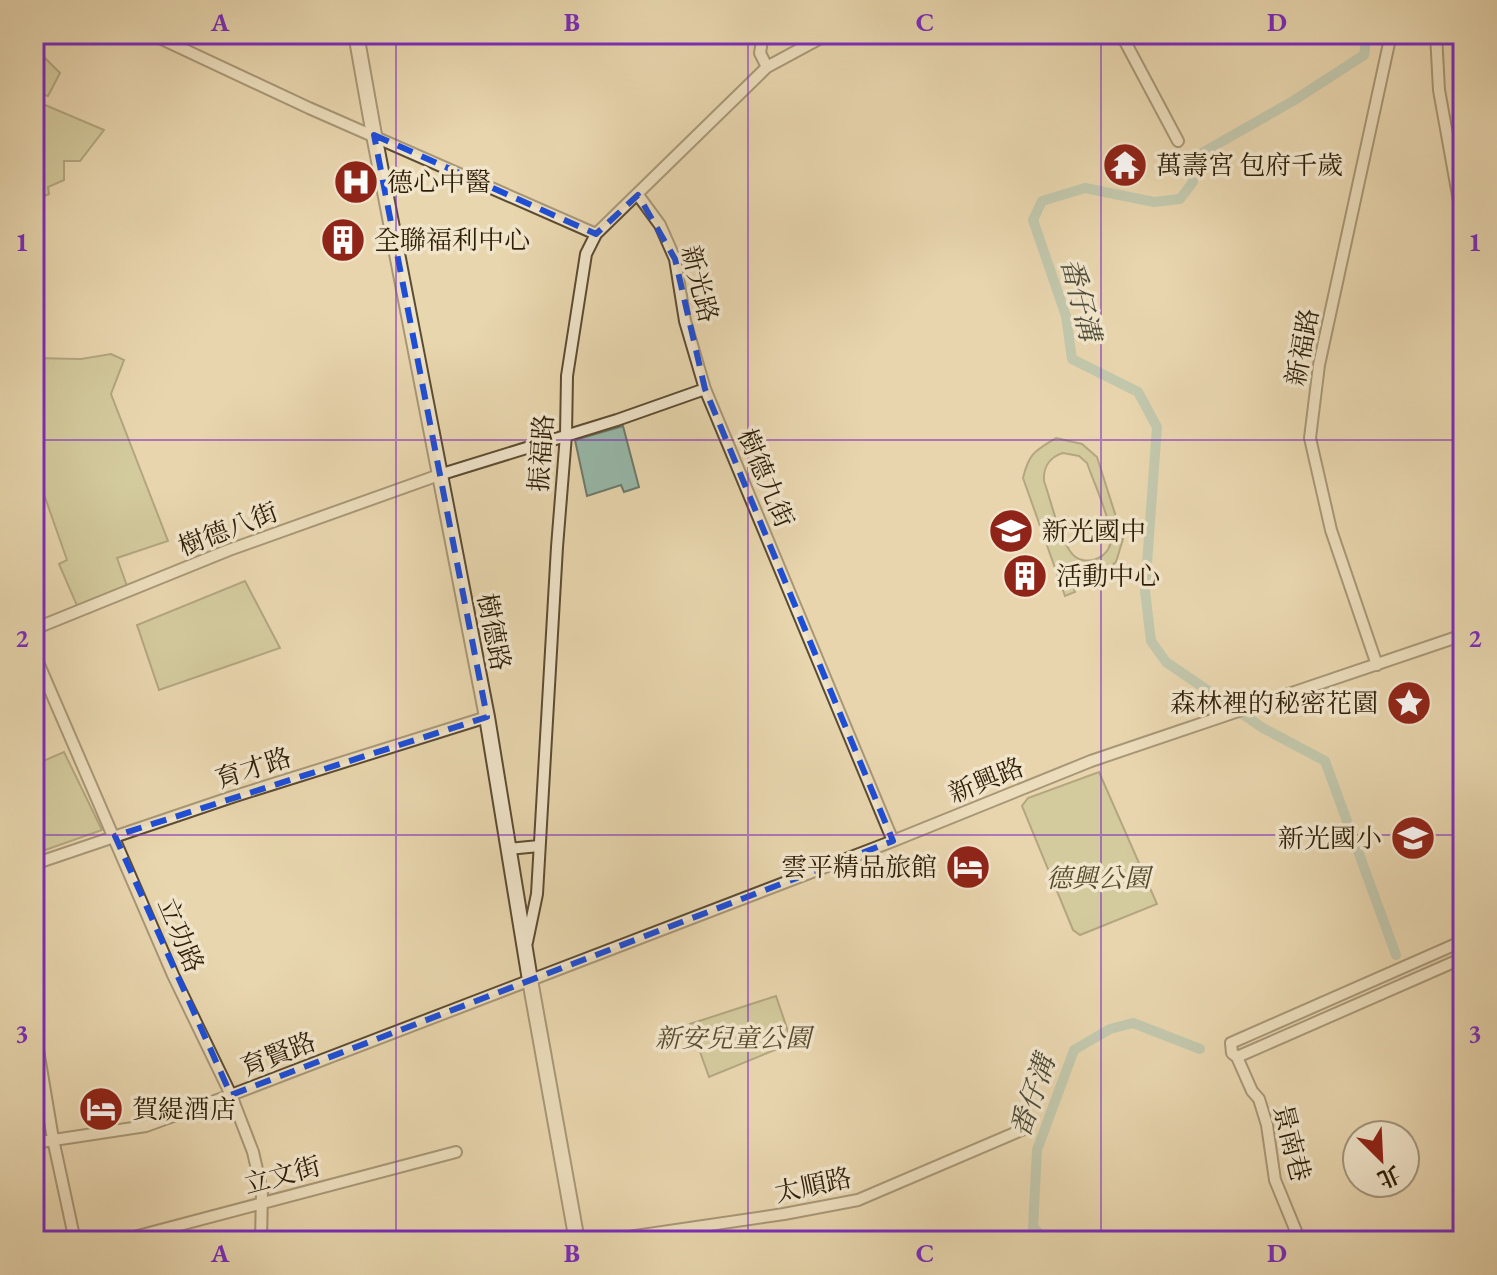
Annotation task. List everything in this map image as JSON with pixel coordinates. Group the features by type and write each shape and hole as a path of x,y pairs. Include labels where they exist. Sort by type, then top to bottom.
{"street":[{"path":"151,34 309,108 596,234"},
{"name":"樹德路","path":"356,34 487,717 577,1241"},
{"path":"763,34 760,53 767,67"},
{"name":"振福路","path":"525,951 537,896 567,376 586,254 596,234 767,67 828,34"},
{"path":"1121,34 1178,141"},
{"name":"新福路","path":"1377,665 1331,530 1310,438 1319,365 1391,34"},
{"path":"1436,34 1439,90 1463,223"},
{"name":"新光路","path":"638,195 660,225 675,259 685,321 705,389"},
{"path":"439,475 705,389"},
{"name":"樹德九街","path":"705,389 893,841"},
{"name":"樹德八街","path":"34,629 229,550 439,475"},
{"name":"新興路","path":"530,980 893,841 1091,761 1463,635"},
{"name":"立功路","path":"34,653 173,975 231,1095 253,1152 263,1202 261,1241"},
{"name":"育才路","path":"34,864 487,717"},
{"path":"508,849 539,846"},
{"path":"1388,974 1463,941"},
{"path":"1237,1057 1463,958"},
{"path":"1388,974 1406,982"},
{"name":"景南巷","path":"1300,1241 1275,1180 1267,1125 1259,1099 1231,1051 1231,1043 1388,974"},
{"name":"育賢路","path":"34,1143 146,1126 530,980"},
{"path":"34,1026 53,1139 75,1241"},
{"name":"太順路","path":"601,1241 858,1200 1024,1129"},
{"name":"立文街","path":"119,1241 456,1152"}],"highlighted area":[{"path":"374,135 596,234 638,195 675,259 705,389 893,841 231,1095 115,836 487,717"}],"green space":[{"path":"45,58 60,73 48,96 41,94 38,102 104,130 80,161 64,161 64,180 48,187 49,194 34,200 34,60"},
{"path":"111,354 124,360 111,394 168,541 117,558 128,589 78,608 59,564 67,560 34,466 34,358 81,359"},
{"path":"1056,438 1082,444 1097,457 1123,539 1116,562 1106,570 1089,576 1070,576 1075,592 1065,596 1023,478 1031,458","holes":["1063,453 1079,456 1087,463 1111,534 1108,549 1097,559 1090,560 1082,560 1070,551 1058,526 1044,481 1046,467 1054,457"]},
{"path":"245,581 280,648 159,690 137,625"},
{"path":"64,752 102,830 34,854 34,765"},
{"name":"德興公園","path":"1099,772 1157,904 1080,935 1073,930 1022,806 1028,798"},
{"name":"新安兒童公園","path":"776,996 792,1043 709,1077 690,1024"}],"shaded area":[{"path":"623,426 639,487 624,492 621,485 587,496 575,440"}],"waterway":[{"name":"番仔溝","path":"1367,34 1364,55 1293,101 1193,158 1193,182 1180,199 1154,202 1085,188 1042,201 1033,220 1066,316 1072,359 1138,392 1157,427 1145,591 1151,641 1166,662 1263,728 1325,761 1396,955"},
{"name":"番仔溝","path":"1049,1241 1033,1228 1037,1150 1074,1050 1110,1029 1133,1023 1200,1049"}],"place":[{"name":"萬壽宮 包府千歲","path":"1125,165"},
{"name":"德心中醫","path":"356,182"},
{"name":"全聯福利中心","path":"343,240"},
{"name":"新光國中","path":"1011,531"},
{"name":"活動中心","path":"1025,576"},
{"name":"森林裡的秘密花園","path":"1409,703"},
{"name":"新光國小","path":"1413,838"},
{"name":"雲平精品旅館","path":"968,867"},
{"name":"賀緹酒店","path":"101,1109"}]}
